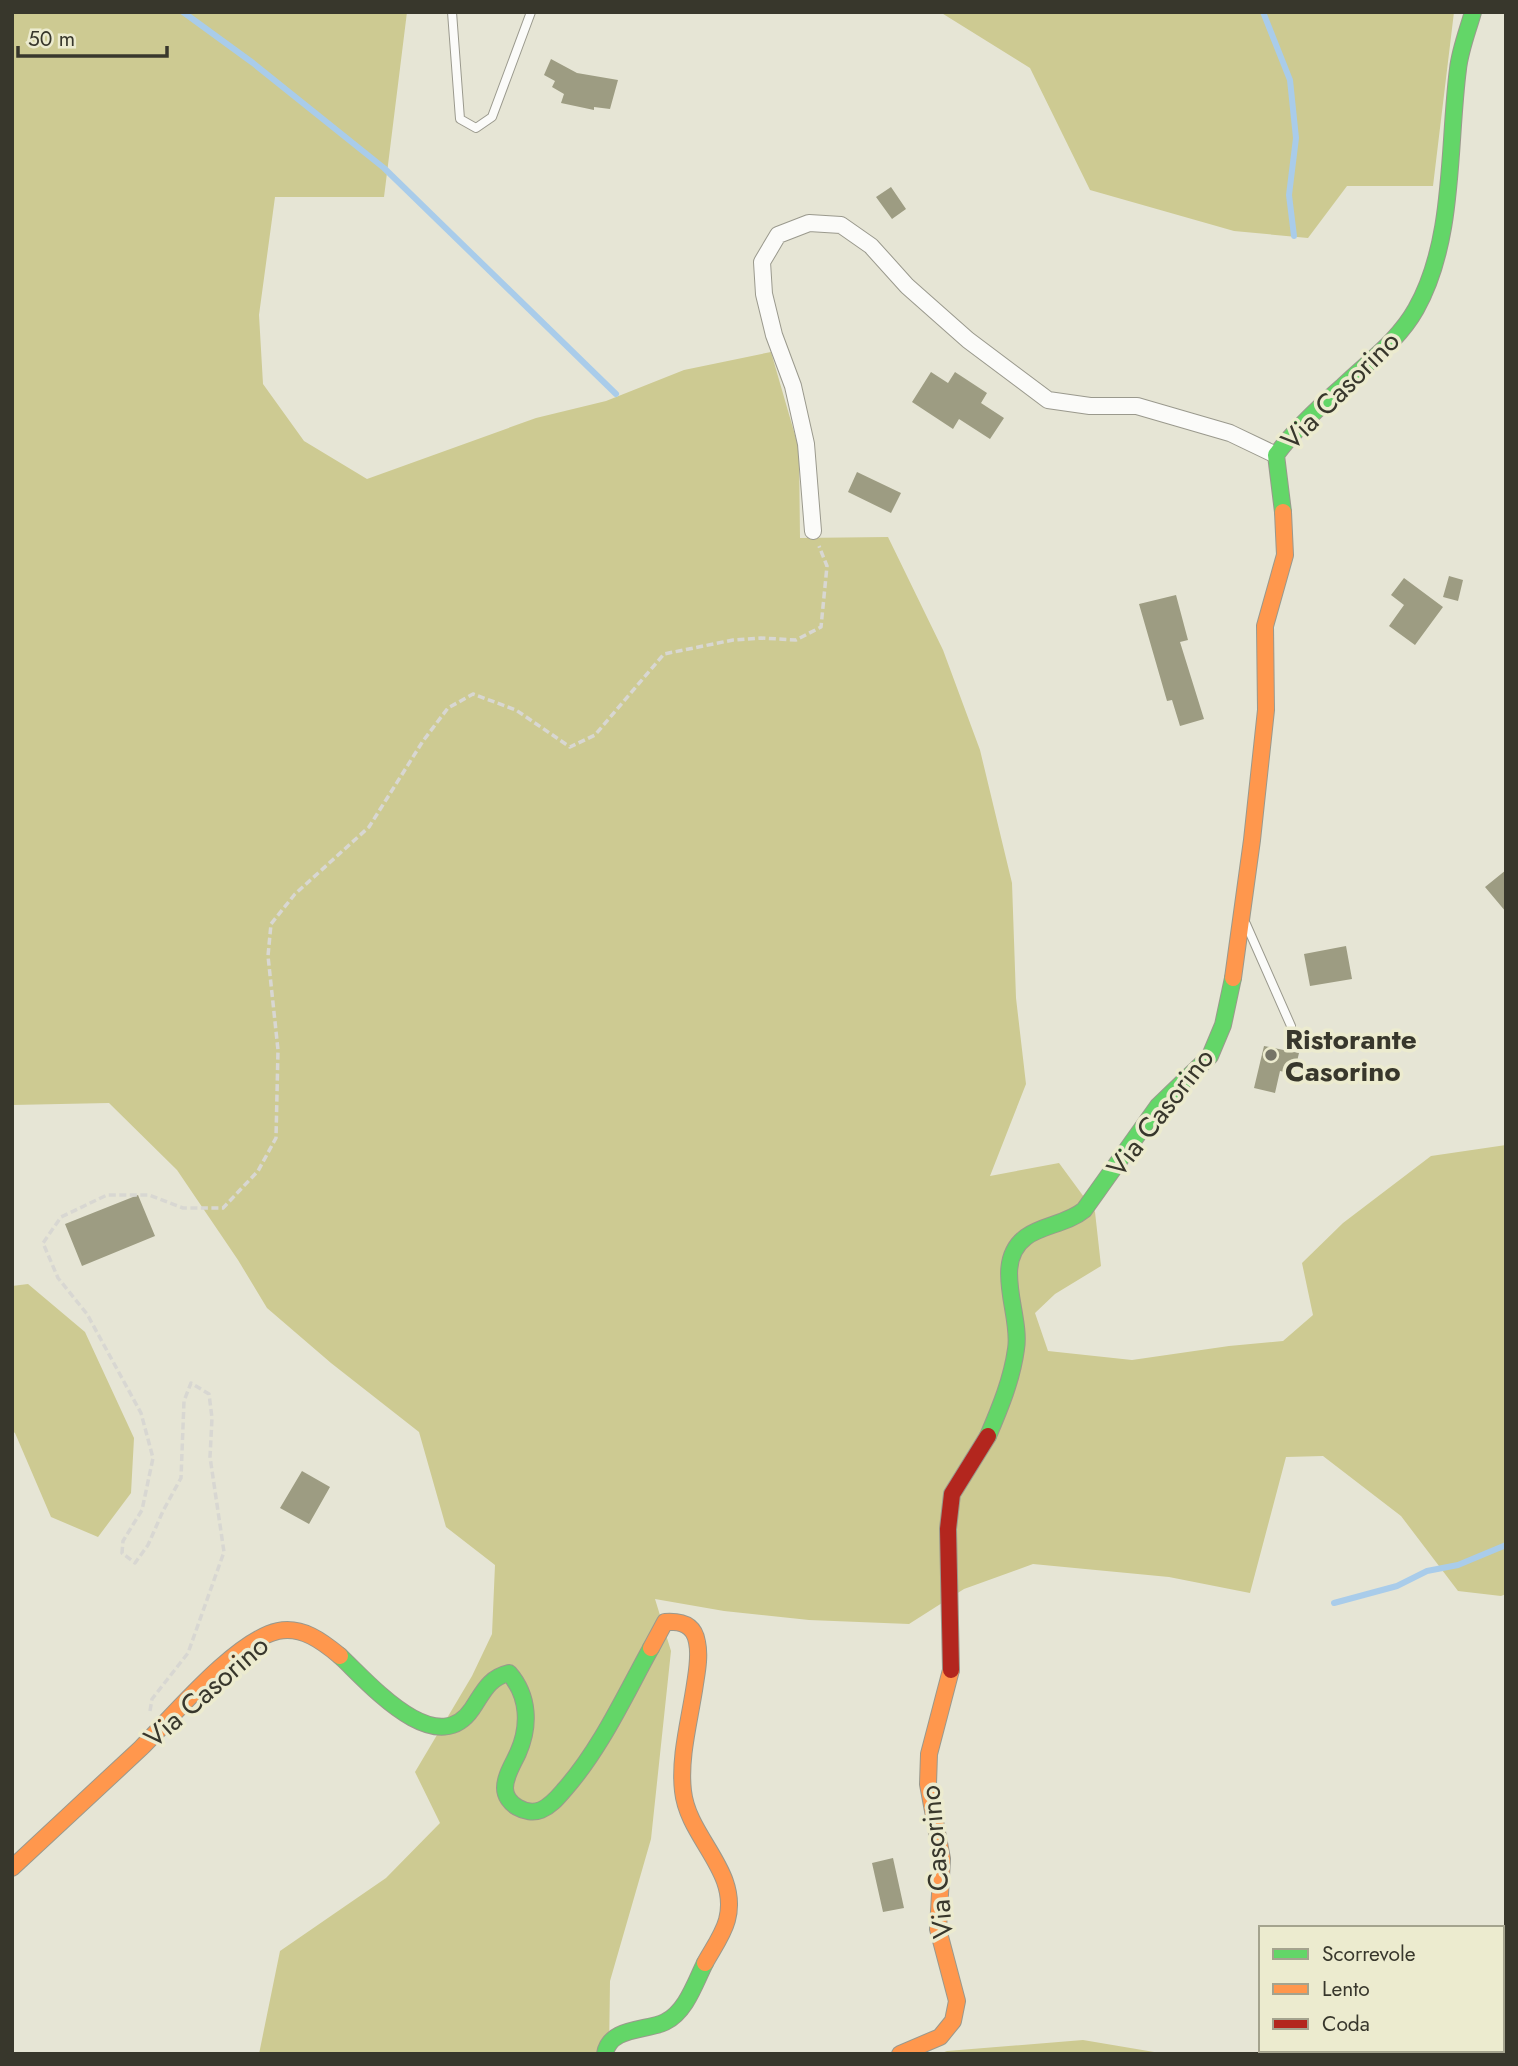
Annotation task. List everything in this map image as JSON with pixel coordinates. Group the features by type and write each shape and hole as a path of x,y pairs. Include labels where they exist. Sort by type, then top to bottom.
{"street":[{"name":"Via Casorino","path":"900,2054 940,2037 953,2021 957,2001 938,1929 942,1859 928,1783 929,1754 951,1675 948,1529 952,1494 989,1435 1012,1374 1017,1345 1008,1271 1015,1250 1026,1237 1076,1217 1084,1210 1158,1107 1210,1056 1223,1025 1235,968 1265,710 1265,626 1285,555 1285,526 1276,455 1283,444 1341,387 1394,341 1416,309 1435,267 1444,216 1458,65 1473,12"},
{"path":"813,531 806,444 793,386 774,335 765,294 762,262 778,235 808,223 841,225 871,246 907,286 968,340 1048,400 1090,406 1137,406 1230,433 1276,455"},
{"name":"Via Casorino","path":"12,1868 206,1684 249,1646 270,1633 289,1629 316,1637 344,1657 392,1703 428,1726 447,1728 464,1718 492,1678 500,1673 509,1673 518,1681 524,1694 525,1718 523,1741 505,1784 506,1797 513,1805 526,1811 539,1811 551,1805 569,1786 643,1665 665,1622 680,1621 691,1628 697,1640 698,1664 682,1773 683,1794 697,1830 726,1880 730,1900 727,1922 680,2011 665,2022 624,2032 606,2049 605,2054"}],"lane":[{"path":"452,12 460,119 476,128 492,117 531,12"},
{"path":"1242,915 1291,1026"}],"path":[{"path":"142,1746 152,1699 188,1653 224,1552 210,1457 212,1418 209,1394 191,1382 184,1401 181,1478 148,1545 135,1563 122,1553 123,1541 142,1510 153,1458 141,1413 87,1314 58,1278 43,1242 61,1217 107,1195 149,1195 183,1208 223,1208 258,1171 276,1138 278,1050 268,956 271,924 295,894 369,827 423,741 448,708 473,694 516,710 570,747 595,735 664,654 733,640 796,640 821,627 827,566 813,531"}],"shaded area":[{"path":"12,12 407,12 384,197 275,197 259,315 263,384 304,441 367,479 536,418 606,401 684,370 771,352 799,449 800,538 888,537 943,650 980,750 1012,883 1016,998 1026,1084 990,1176 1059,1163 1095,1212 1101,1266 1055,1294 1035,1313 1048,1351 1132,1360 1283,1341 1313,1315 1302,1263 1343,1223 1431,1156 1506,1145 1506,1594 1501,1596 1458,1591 1401,1516 1323,1456 1286,1457 1250,1593 1169,1577 1033,1564 964,1589 909,1624 809,1620 724,1611 655,1599 671,1651 651,1839 610,1981 609,2054 259,2054 280,1951 386,1878 440,1823 415,1772 472,1676 492,1634 495,1565 446,1527 419,1432 331,1363 267,1308 177,1170 109,1103 12,1105"},
{"path":"940,12 1454,12 1433,186 1347,186 1308,238 1234,231 1090,190 1030,68"},
{"path":"28,1284 85,1332 134,1438 131,1493 98,1537 51,1517 12,1431 12,1286"},
{"path":"1083,2040 1166,2054 939,2054 947,2051"}],"building":[{"path":"551,59 577,73 618,80 610,109 594,107 594,110 561,103 564,94 552,87 555,81 544,75"},
{"path":"891,187 906,209 892,219 876,197"},
{"path":"931,372 948,383 955,372 987,393 981,403 1004,418 990,439 959,419 953,429 912,402"},
{"path":"857,472 901,493 891,513 848,492"},
{"path":"1449,576 1463,580 1458,601 1443,597"},
{"path":"1404,578 1443,607 1415,645 1389,626 1404,605 1391,595"},
{"path":"1176,595 1188,640 1180,642 1204,719 1180,726 1172,700 1167,701 1139,604"},
{"path":"1506,870 1506,912 1485,887"},
{"path":"1346,946 1352,979 1310,986 1304,954"},
{"path":"1264,1046 1299,1053 1294,1074 1280,1071 1275,1093 1254,1088"},
{"path":"138,1195 155,1236 82,1266 65,1224"},
{"path":"302,1471 330,1487 309,1524 280,1508"},
{"path":"893,1858 904,1908 883,1912 872,1863"}],"waterway":[{"path":"183,12 253,63 384,168 616,394"},
{"path":"1263,12 1290,80 1296,138 1289,195 1294,236"},
{"path":"1334,1603 1397,1586 1427,1571 1458,1565 1506,1545"}],"traffic: fast":[{"path":"1283,512 1276,455 1307,419 1401,331 1416,309 1429,282 1444,223 1459,62 1473,12"},
{"path":"988,1436 1009,1382 1016,1349 1017,1335 1009,1275 1016,1248 1032,1233 1084,1210 1158,1106 1210,1056 1223,1025 1233,978"},
{"path":"340,1656 367,1683 403,1712 422,1722 440,1727 457,1723 472,1709 491,1682 509,1673 521,1691 526,1722 522,1743 506,1779 506,1794 517,1807 535,1811 554,1801 578,1773 612,1721 651,1648"},
{"path":"605,2054 608,2045 621,2034 665,2022 679,2011 705,1963"}],"traffic: slow":[{"path":"1233,978 1266,710 1265,626 1285,555 1283,512"},
{"path":"651,1648 665,1622 676,1622 690,1627 697,1642 697,1669 684,1751 683,1791 694,1824 720,1870 729,1902 725,1926 705,1963"},
{"path":"12,1868 141,1748 205,1681 261,1637 278,1631 295,1631 311,1636 340,1656"},
{"path":"900,2054 940,2037 953,2021 957,2001 938,1929 942,1859 928,1784 929,1754 951,1670"}],"traffic: jam":[{"path":"951,1670 948,1529 952,1494 988,1436"}],"place":[{"name":"Ristorante Casorino","path":"1271,1055"}]}
